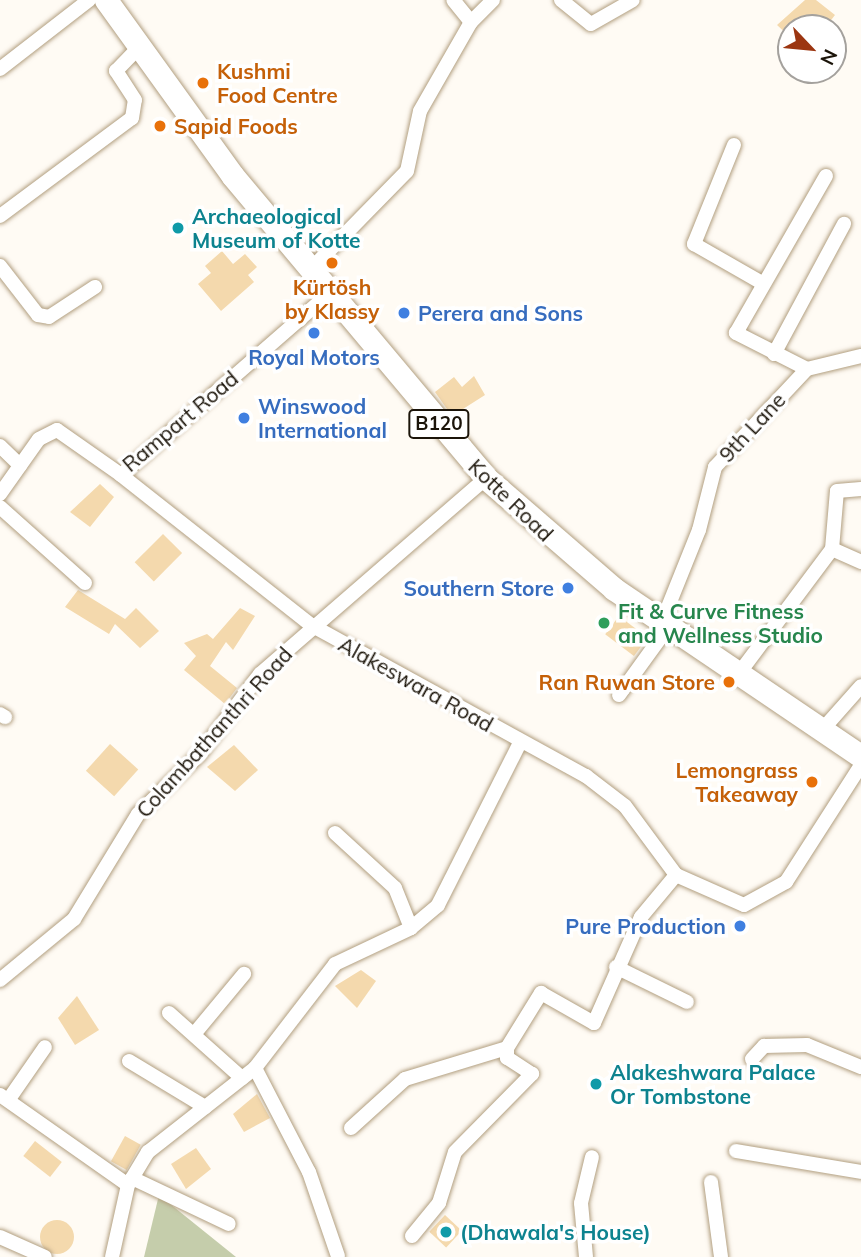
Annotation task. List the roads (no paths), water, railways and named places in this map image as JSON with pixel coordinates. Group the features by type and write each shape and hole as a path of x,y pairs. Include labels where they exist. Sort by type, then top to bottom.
{"main road":[{"name":"Kotte Road","path":"106,0 232,175 334,289 486,478 571,556 861,756"}],"street":[{"path":"0,69 89,0"},
{"path":"453,0 471,22"},
{"path":"313,267 407,171 420,111 471,22 493,0"},
{"path":"561,0 591,24 633,0"},
{"path":"0,216 132,118 135,100 116,71 140,46"},
{"path":"734,145 694,244 762,283"},
{"path":"826,176 762,283 736,333 807,369 861,356"},
{"path":"774,354 844,223"},
{"path":"0,266 38,315 49,317 94,287"},
{"name":"Rampart Road","path":"0,494 39,439 57,430 121,475 334,289"},
{"name":"9th Lane","path":"619,695 666,624 699,530 715,467 807,369"},
{"path":"0,446 20,464"},
{"name":"Alakeswara Road","path":"121,475 311,625 520,743 586,776 625,806 676,875 744,905 786,882 861,765"},
{"name":"Colambathanthri Road","path":"0,980 74,919 138,814 200,754 260,674 311,625 486,478"},
{"path":"740,672 832,549 837,491 861,489"},
{"path":"0,507 85,583"},
{"path":"832,549 861,562"},
{"path":"823,729 861,686"},
{"path":"112,1257 130,1182 148,1152 256,1068 335,964 411,928 438,905 520,743"},
{"path":"335,833 395,888 411,928"},
{"path":"412,1236 439,1203 455,1152 532,1074 507,1058 507,1048 541,993 594,1023 616,967 641,917 676,875"},
{"path":"616,967 687,1002"},
{"path":"195,1033 244,974"},
{"path":"169,1013 195,1033 242,1078"},
{"path":"752,1059 764,1046 807,1045 861,1067"},
{"path":"45,1047 4,1097 130,1182 229,1224"},
{"path":"351,1128 405,1079 507,1048"},
{"path":"129,1061 205,1107"},
{"path":"256,1068 309,1172 338,1256"},
{"path":"736,1151 861,1172"},
{"path":"586,1257 581,1203 592,1157"},
{"path":"711,1182 721,1257"},
{"path":"0,1237 46,1257"}],"place":[{"name":"Kushmi Food Centre","path":"203,83"},
{"name":"Sapid Foods","path":"160,126"},
{"name":"Archaeological Museum of Kotte","path":"178,228"},
{"name":"Kürtösh by Klassy","path":"332,263"},
{"name":"Perera and Sons","path":"404,313"},
{"name":"Royal Motors","path":"314,333"},
{"name":"Winswood International","path":"244,418"},
{"name":"Southern Store","path":"568,588"},
{"name":"Fit & Curve Fitness and Wellness Studio","path":"604,623"},
{"name":"Ran Ruwan Store","path":"729,682"},
{"name":"Lemongrass Takeaway","path":"812,782"},
{"name":"Pure Production","path":"740,926"},
{"name":"Alakeshwara Palace Or Tombstone","path":"596,1084"},
{"name":"(Dhawala's House)","path":"446,1232"}]}
